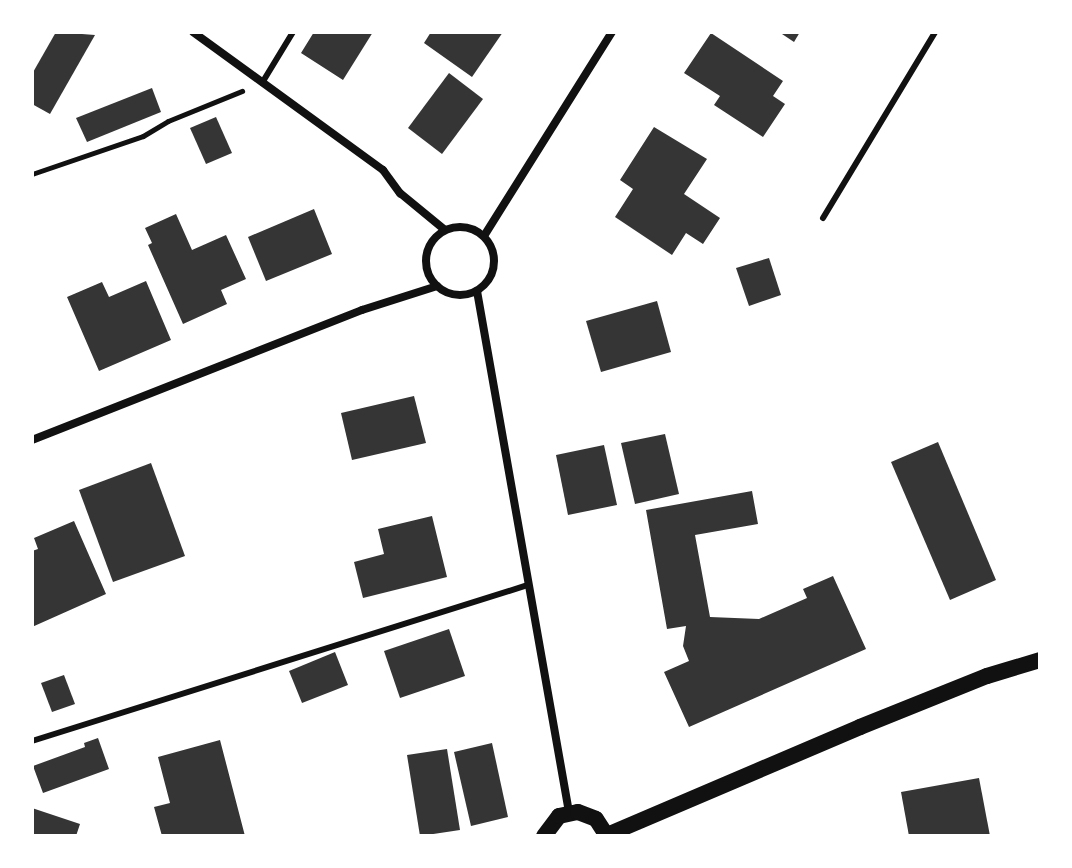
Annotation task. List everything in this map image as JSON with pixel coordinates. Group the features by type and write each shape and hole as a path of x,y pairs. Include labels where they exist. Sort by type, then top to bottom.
{"main road":[{"path":"544,836 551,823 569,812 596,819 607,836 860,727 987,676 1040,660"}],"street":[{"path":"193,32 383,170 400,193 445,230"},
{"path":"484,236 612,32"},
{"path":"465,226 484,236 494,255 491,275 477,291 456,295 437,286 430,277 426,256 436,236 445,230 465,226"},
{"path":"32,440 362,310 437,286"},
{"path":"477,291 569,812"}],"lane":[{"path":"262,83 293,32"},
{"path":"823,218 935,32"},
{"path":"32,741 528,585"}],"path":[{"path":"32,174 143,136 168,121 262,83"}],"building":[{"path":"56,32 95,35 50,114 32,104 32,74"},
{"path":"314,32 373,32 343,80 301,53"},
{"path":"431,32 503,32 472,77 424,43"},
{"path":"779,32 800,32 794,42"},
{"path":"711,33 783,81 773,96 785,104 763,137 714,105 720,96 684,73"},
{"path":"449,73 483,99 442,154 408,128"},
{"path":"152,88 161,112 87,142 76,118"},
{"path":"216,117 232,153 206,164 190,128"},
{"path":"654,127 707,159 684,194 720,218 703,244 686,233 672,255 615,217 633,189 620,180"},
{"path":"314,209 332,254 266,281 248,237"},
{"path":"176,214 192,250 226,235 246,279 221,290 227,304 183,324 148,245 152,243 145,228"},
{"path":"769,258 781,295 749,306 736,268"},
{"path":"146,281 171,340 99,371 67,297 102,282 109,297"},
{"path":"657,301 671,352 601,372 586,321"},
{"path":"414,396 426,443 352,460 341,413"},
{"path":"665,434 679,494 635,504 621,443"},
{"path":"938,442 996,580 950,600 891,462"},
{"path":"604,445 617,505 568,515 556,455"},
{"path":"151,463 185,556 113,582 79,490"},
{"path":"752,491 758,524 695,535 710,617 759,619 807,598 803,589 833,576 866,649 689,727 664,672 689,661 683,646 686,626 667,629 646,510"},
{"path":"432,516 447,577 363,598 354,562 384,554 378,529"},
{"path":"74,521 106,594 32,627 32,551 38,549 34,538"},
{"path":"449,629 465,676 400,698 384,651"},
{"path":"335,652 348,685 302,703 289,671"},
{"path":"64,675 75,704 52,712 41,683"},
{"path":"98,738 109,769 43,793 33,766 85,747 84,743"},
{"path":"220,740 245,836 162,836 154,807 170,803 158,757"},
{"path":"492,743 508,817 471,826 454,752"},
{"path":"447,749 460,830 420,836 407,755"},
{"path":"979,778 990,836 909,836 901,792"},
{"path":"32,808 80,824 76,836 32,836"}]}
